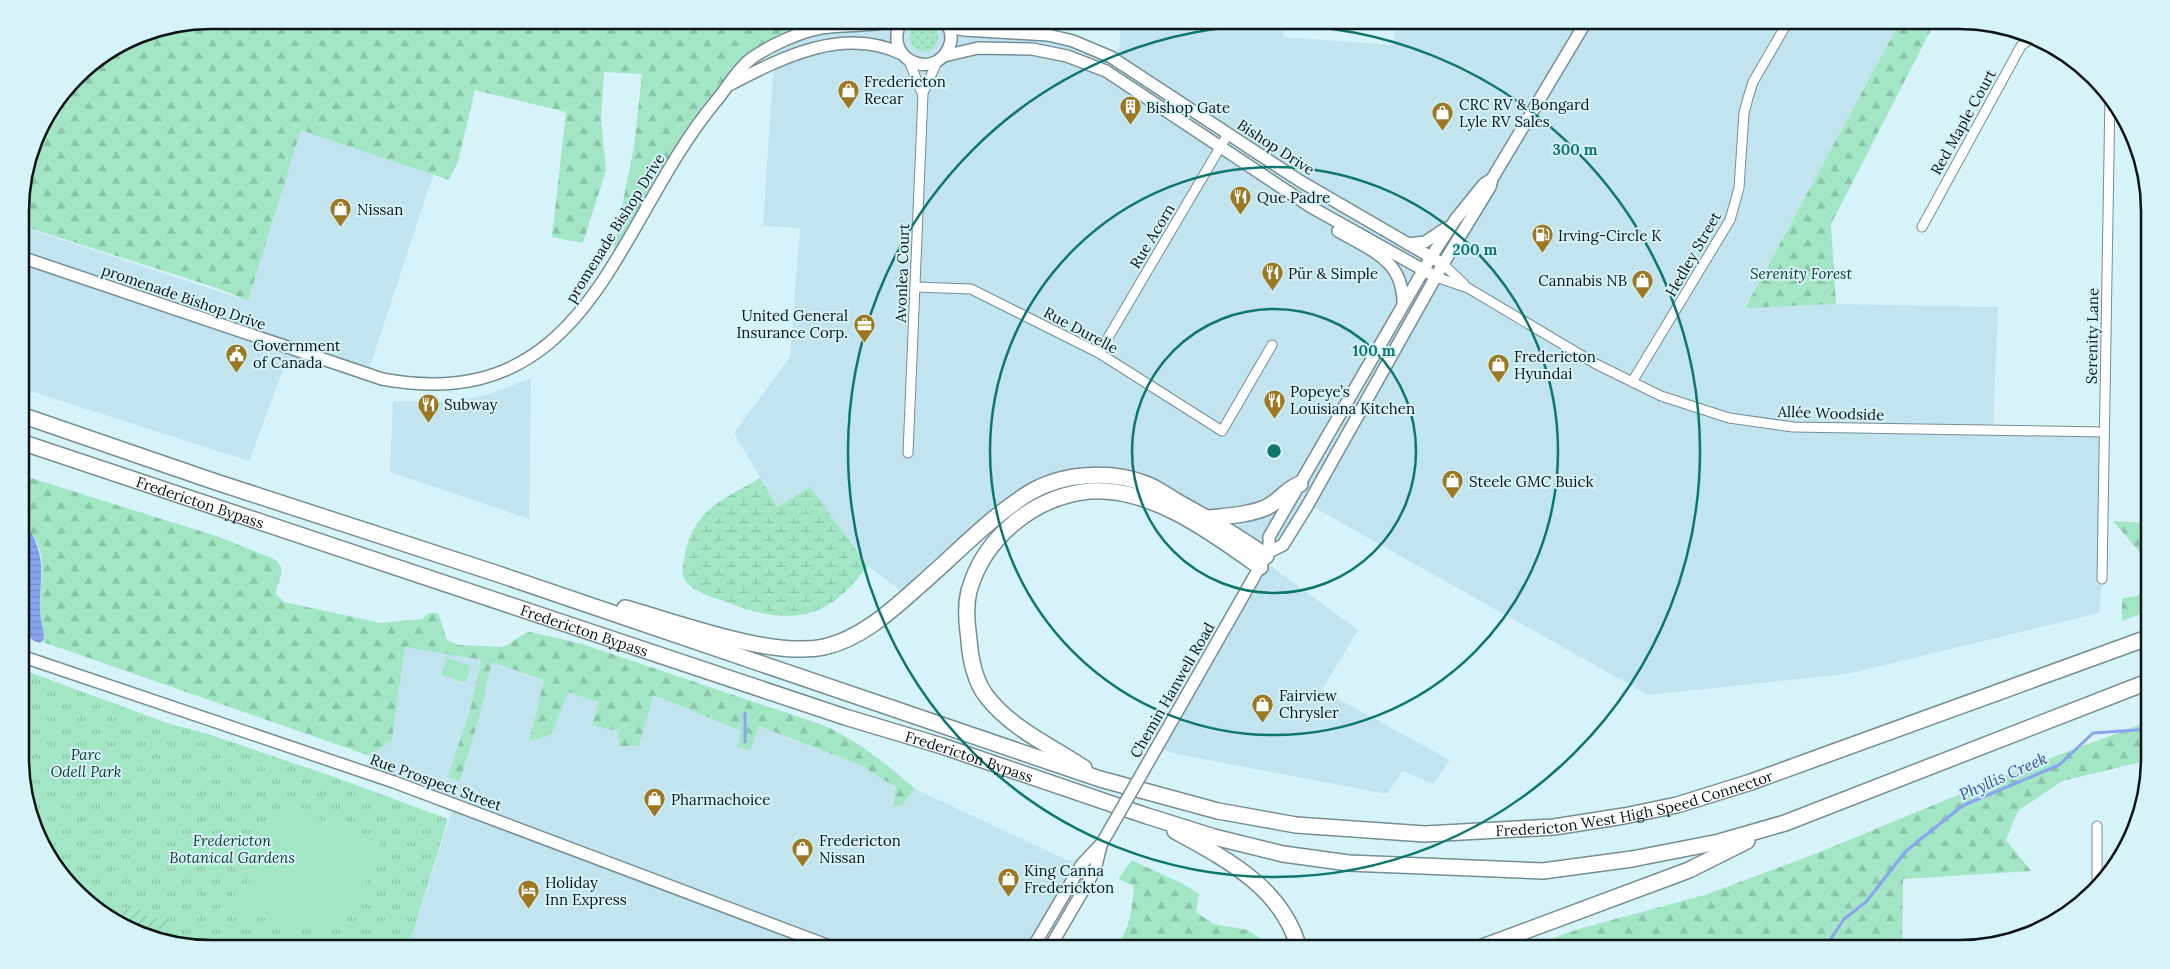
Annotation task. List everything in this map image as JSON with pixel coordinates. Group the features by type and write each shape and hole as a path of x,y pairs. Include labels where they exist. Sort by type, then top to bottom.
{"highway":[{"name":"Fredericton Bypass","path":"29,418 213,481 498,574 1100,779"},
{"name":"Fredericton Bypass","path":"29,445 845,717 942,746 1147,816"},
{"path":"498,574 765,646 782,649 824,646 865,629 908,596 1007,508 1031,492 1052,482 1071,478 1116,476 1147,484 1208,518 1265,558"},
{"path":"1208,518 1266,507 1277,501 1292,486 1300,484"},
{"path":"1100,779 1028,734 1005,715 986,696 976,674 970,652 967,614 969,592 976,570 1003,532 1024,514 1043,503 1091,491 1116,493 1142,499 1165,508 1226,543 1265,558"},
{"name":"Fredericton West High Speed Connector","path":"1100,779 1218,811 1316,827 1425,834 1554,827 1677,805 1751,782 2141,640"},
{"path":"1147,816 1214,837 1302,856 1407,867 1543,871 1642,857 1719,842 1785,822 2141,684"},
{"path":"1147,816 1238,867 1263,888 1282,911 1297,940"},
{"path":"1501,940 1689,870 1785,822"}],"main road":[{"path":"730,85 738,71 752,58 798,35 818,29"},
{"path":"898,29 896,37 906,57"},
{"path":"940,59 951,42 949,29"},
{"name":"Bishop Drive","path":"962,29 1048,35 1094,49 1112,57 1300,181 1443,264"},
{"name":"Chemin Hanwell Road","path":"1265,558 1283,545 1306,508 1436,276 1582,29"},
{"path":"730,85 785,57 827,45 866,44 884,46 906,57"},
{"name":"Bishop Drive","path":"906,57 928,64 965,50 993,48 1032,49 1067,56 1106,70 1220,148 1311,207 1436,276"},
{"name":"promenade Bishop Drive","path":"29,260 382,379 406,384 433,384 484,377 526,359 563,332 595,294 687,140 730,85"},
{"name":"Chemin Hanwell Road","path":"1037,940 1082,864 1102,843 1265,558 1270,537 1431,257 1455,220 1484,184 1492,180"},
{"path":"1311,207 1328,225 1386,259 1394,268 1403,290 1403,307"},
{"path":"1408,244 1431,239 1455,220"},
{"name":"Rue Prospect Street","path":"29,659 394,782 812,940"},
{"name":"Chemin Hanwell Road","path":"1054,940 1096,870 1102,843"}],"street":[{"name":"Hedley Street","path":"1632,382 1730,220 1739,188 1744,113 1748,98 1753,82 1784,29"},
{"name":"Red Maple Court","path":"1922,227 2020,46 2026,42"},
{"name":"Avonlea Court","path":"906,57 922,93"},
{"name":"Avonlea Court","path":"908,453 922,93 940,59"},
{"name":"Serenity Lane","path":"2102,579 2110,108"},
{"name":"Rue Acorn","path":"1099,353 1228,134"},
{"path":"1443,264 1468,288"},
{"path":"1436,276 1468,288"},
{"name":"Rue Durelle","path":"915,287 971,288 1099,353 1222,431 1272,345"},
{"name":"Allée Woodside","path":"1468,288 1581,356 1632,382 1661,396 1730,418 1794,427 2104,432"},
{"path":"2097,826 2097,877"}],"shaded area":[{"path":"804,29 974,29 1023,33 1111,57 1119,48 1120,29 1283,29 1283,37 1394,45 1396,29 1896,29 1745,307 1836,304 1998,307 1993,431 2104,432 2102,579 2099,613 1847,674 1648,695 1308,504 1291,534 1264,559 1116,476 1052,482 908,596 868,566 810,487 777,507 734,433 790,357 800,228 763,226 775,45"},
{"path":"301,129 433,175 369,369 284,367 249,461 29,391 29,229 248,301"},
{"path":"531,378 529,519 390,472 393,401 454,402 490,394"},
{"path":"1264,561 1358,630 1322,690 1450,760 1433,784 1403,771 1387,794 1176,754 1157,747"},
{"path":"405,646 483,660 469,713 460,781 479,718 492,661 545,680 529,742 552,734 567,691 599,702 652,695 741,730 738,747 750,751 759,726 858,764 896,787 893,807 903,804 915,789 1067,860 1079,861 1031,940 411,940 454,804 365,771 370,756 392,740"}],"green space":[{"path":"199,29 818,29 798,35 738,71 609,271 634,147 642,74 604,72 601,119 606,170 583,243 552,237 566,112 475,90 458,162 449,180 301,130 248,301 220,289 29,228 29,199 32,175 38,152 59,110 82,82 100,66 120,53 152,38 175,32"},
{"path":"913,29 935,29 937,42 929,50 919,50 911,42 910,37"},
{"name":"Serenity Forest","path":"1896,29 1931,29 1831,224 1836,304 1745,308"},
{"path":"29,478 216,536 274,559 279,563 282,571 276,594 284,602 380,623 422,619 429,613 438,613 447,640 458,645 501,647 531,632 582,644 823,725 848,738 872,754 915,789 903,804 893,807 896,787 858,764 759,726 750,751 738,747 740,730 653,695 639,746 619,746 618,731 592,725 599,702 568,692 552,734 529,742 544,680 492,662 479,718 460,781 448,777 469,713 482,660 405,647 392,740 370,756 43,642 44,634 39,611 42,564 37,542 30,533"},
{"path":"760,478 777,507 810,487 868,566 843,594 819,610 790,616 758,612 738,607 702,593 688,584 684,578 683,566 688,542 694,528 702,517 721,501"},
{"path":"2113,521 2141,523 2141,554"},
{"path":"2141,593 2141,614 2122,621 2122,598 2138,596"},
{"path":"447,658 471,666 466,683 441,675"},
{"name":"Fredericton Botanical Gardens","path":"29,672 167,723 208,734 337,778 448,819 411,940 199,940 175,937 152,931 120,916 100,903 66,869 48,839 38,817 30,782"},
{"path":"2141,724 2141,762 2062,781 2018,811 2006,840 2031,871 1903,879 1902,940 1548,940 1582,928 1705,895 1815,854 2021,769"},
{"path":"283,807 380,840 371,869 361,891 347,908 331,918 313,924 292,924 267,919 240,909 273,812"},
{"path":"1132,860 1199,894 1196,912 1214,924 1248,930 1262,940 1121,940 1129,920 1134,886 1118,879"},
{"path":"126,907 130,912 137,907 147,916 154,915 159,921 165,918 168,919 170,929 166,933 159,928 140,925 121,913 122,908"}],"water":[{"path":"29,532 32,534 37,544 41,564 40,615 44,639 40,643 29,637"}],"waterway":[{"path":"745,713 745,742"},
{"name":"Phyllis Creek","path":"1830,940 1844,919 1866,902 1906,851 1962,806 2059,765 2093,733 2141,730"}],"place":[{"name":"Fredericton Recar","path":"848,109"},
{"name":"Bishop Gate","path":"1130,126"},
{"name":"CRC RV & Bongard Lyle RV Sales","path":"1443,132"},
{"name":"Que Padre","path":"1241,216"},
{"name":"Nissan","path":"341,228"},
{"name":"Irving-Circle K","path":"1542,254"},
{"name":"Pür & Simple","path":"1272,292"},
{"name":"Cannabis NB","path":"1643,299"},
{"name":"United General Insurance Corp.","path":"864,343"},
{"name":"Government of Canada","path":"237,373"},
{"name":"Fredericton Hyundai","path":"1498,384"},
{"name":"Popeye’s Louisiana Kitchen","path":"1274,419"},
{"name":"Subway","path":"428,423"},
{"name":"Steele GMC Buick","path":"1453,500"},
{"name":"Fairview Chrysler","path":"1263,723"},
{"name":"Pharmachoice","path":"655,818"},
{"name":"Fredericton Nissan","path":"803,868"},
{"name":"King Canna Frederickton","path":"1008,898"},
{"name":"Holiday Inn Express","path":"529,910"}],"park label":[{"name":"Parc Odell Park","path":"86,762"}]}
